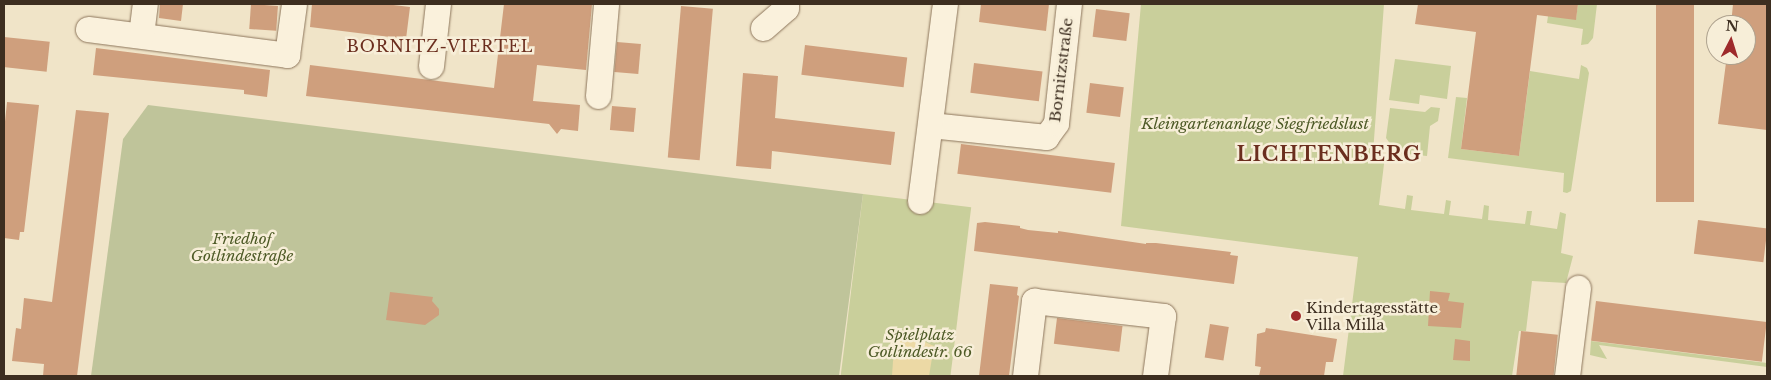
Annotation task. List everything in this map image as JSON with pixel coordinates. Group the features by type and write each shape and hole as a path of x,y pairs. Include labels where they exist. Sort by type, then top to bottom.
{"street":[{"path":"141,35 145,4"},
{"path":"88,29 287,55 294,4"},
{"path":"431,66 438,4"},
{"path":"598,96 606,4"},
{"path":"763,28 786,8 786,4"},
{"path":"920,201 945,4"},
{"name":"Bornitzstraße","path":"930,125 1046,137 1056,123 1069,4"},
{"path":"1568,376 1578,288"},
{"path":"1025,376 1034,301 1162,316 1155,376"}],"green space":[{"name":"Kleingartenanlage Siegfriedslust","path":"1141,4 1384,4 1373,153 1385,156 1379,205 1405,209 1407,195 1413,196 1411,210 1444,214 1446,200 1451,201 1449,215 1482,219 1484,205 1489,206 1488,220 1525,224 1527,211 1532,211 1530,225 1557,229 1560,212 1566,214 1561,253 1573,256 1566,283 1532,281 1526,331 1519,331 1512,376 1343,376 1358,257 1121,226"},
{"path":"1578,4 1597,4 1593,38 1588,44 1581,45 1583,29 1547,23 1548,16 1576,19"},
{"path":"1395,59 1451,66 1447,99 1420,95 1419,104 1389,100"},
{"path":"1581,65 1587,68 1589,73 1571,191 1563,192 1564,173 1448,158 1456,97 1467,98 1461,149 1519,156 1530,71 1579,79"},
{"name":"Friedhof Gotlindestraße","path":"148,105 863,194 839,376 91,376 123,139"},
{"path":"1431,107 1440,108 1438,121 1430,126 1427,156 1397,153 1386,138 1390,108 1425,112"},
{"name":"Spielplatz Gotlindestr. 66","path":"863,194 971,207 950,376 841,376"},
{"path":"1591,341 1767,363 1767,367 1599,345 1607,359 1590,355"}],"sand":[{"path":"900,337 914,337 934,346 929,376 892,376 893,361"}],"building":[{"path":"160,4 183,4 181,21 159,18"},
{"path":"251,4 278,6 276,31 249,29"},
{"path":"312,4 385,4 410,7 406,39 310,27"},
{"path":"504,4 592,4 586,70 537,65 533,101 580,105 578,131 561,129 557,134 549,124 306,96 310,65 494,88"},
{"path":"981,4 1049,4 1046,31 979,22"},
{"path":"1418,4 1578,4 1576,20 1537,15 1519,156 1461,149 1476,32 1415,24"},
{"path":"1656,4 1694,4 1694,202 1656,202"},
{"path":"1733,4 1767,4 1767,130 1718,124 1726,65 1756,65 1756,15 1732,15"},
{"path":"681,6 713,9 700,160 668,157"},
{"path":"1096,9 1130,13 1126,41 1093,37"},
{"path":"4,37 50,42 47,72 4,67"},
{"path":"617,42 641,44 638,74 614,72"},
{"path":"805,45 907,58 904,87 801,75"},
{"path":"96,48 270,70 267,97 244,94 244,90 93,75"},
{"path":"974,63 1042,71 1039,101 970,93"},
{"path":"743,73 778,76 775,118 895,132 891,165 772,151 771,169 736,166"},
{"path":"1090,83 1124,87 1120,117 1086,113"},
{"path":"7,102 39,105 24,232 20,232 19,240 4,238 4,131"},
{"path":"612,106 636,108 634,132 610,130"},
{"path":"76,110 109,113 94,240 77,376 43,376 44,364 12,361 14,344 16,328 21,329 24,298 52,302"},
{"path":"961,144 1115,163 1111,193 957,174"},
{"path":"1698,220 1767,228 1763,262 1694,254"},
{"path":"985,222 1020,226 1020,228 1028,230 1058,233 1058,231 1146,244 1156,243 1231,252 1230,255 1238,256 1234,284 974,251 977,223"},
{"path":"990,284 1018,287 1017,295 1019,296 1009,376 979,376"},
{"path":"1430,291 1450,293 1448,301 1464,303 1461,328 1428,326"},
{"path":"390,292 433,297 432,301 439,309 439,315 425,325 386,320"},
{"path":"1596,301 1767,322 1762,362 1591,341"},
{"path":"1057,318 1123,326 1119,352 1054,344"},
{"path":"1210,324 1229,327 1223,361 1205,358"},
{"path":"1266,328 1337,339 1333,362 1326,362 1324,376 1259,376 1261,367 1255,366 1257,334 1265,332"},
{"path":"1521,331 1558,335 1553,376 1516,376"},
{"path":"1455,339 1470,341 1470,361 1453,360"}],"place":[{"name":"Kindertagesstätte Villa Milla","path":"1296,316"}],"district":[{"name":"BORNITZ-VIERTEL","path":"440,46"},
{"name":"LICHTENBERG","path":"1329,154"}]}
